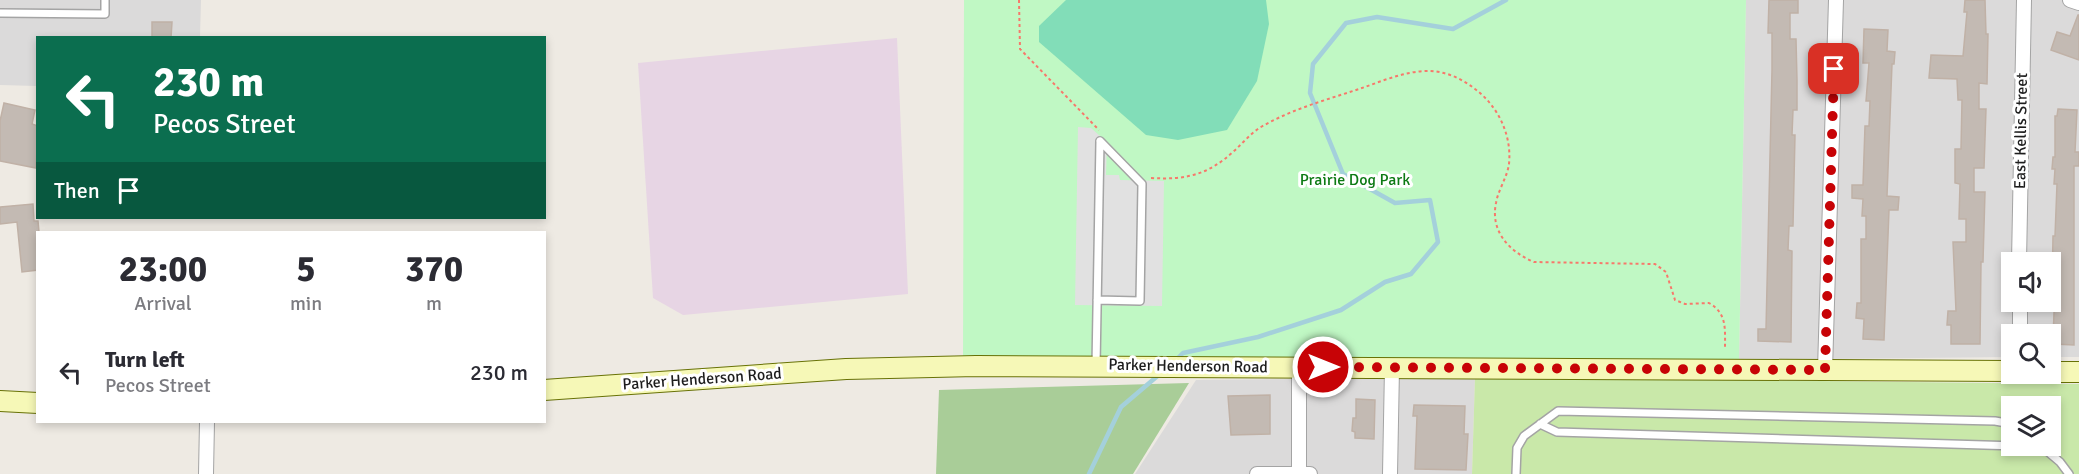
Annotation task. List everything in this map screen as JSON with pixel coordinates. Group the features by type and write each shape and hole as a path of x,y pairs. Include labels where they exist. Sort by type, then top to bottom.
{"street":[{"path":"1825,370 1836,0"},
{"name":"East Kellis Street","path":"2019,252 2024,0"},
{"path":"2070,0 2079,3"},
{"name":"Parker Henderson Road","path":"546,390 846,369 1118,365 2001,371"},
{"path":"1299,367 1299,474"},
{"path":"1390,474 1392,368"},
{"path":"2061,372 2079,372"},
{"path":"0,401 36,403"},
{"path":"206,474 207,423"},
{"path":"1257,474 1310,474"}],"lane":[{"path":"0,13 105,14 105,0"},
{"path":"1096,366 1097,300 1098,265 1100,141 1142,184 1141,254 1140,301 1097,300"},
{"path":"1516,474 1516,448 1524,436 1558,411 2001,422"},
{"path":"1540,424 1557,432 2001,446"},
{"path":"2051,456 2069,474"}],"path":[{"path":"1018,0 1020,48 1098,130"},
{"path":"1146,178 1181,178 1217,166 1258,129 1320,102 1404,74 1426,71 1448,74 1467,82 1485,96 1500,116 1508,140 1509,165 1496,203 1495,218 1499,234 1508,247 1534,262 1655,264 1666,272 1675,300 1685,304 1708,303 1721,313 1724,320 1725,346"}],"shaded area":[{"path":"0,0 201,0 200,36 36,36 36,86 0,85"},
{"path":"1746,0 2079,0 2079,357 2061,357 2061,324 2001,324 2001,357 1739,360"},
{"path":"897,38 908,294 683,315 653,298 638,63"},
{"path":"1078,127 1091,128 1107,142 1106,175 1119,175 1120,180 1164,181 1162,306 1075,305"},
{"path":"1475,377 1472,474 1135,474 1196,380"}],"green space":[{"name":"Prairie Dog Park","path":"964,0 1746,0 1739,360 963,360"},
{"path":"1066,0 1266,0 1269,24 1257,81 1227,130 1178,140 1146,135 1039,42 1039,26"},
{"path":"1475,377 2079,384 2079,474 1472,474"},
{"path":"1189,383 1133,474 936,474 939,390"}],"building":[{"path":"1769,0 1798,0 1798,13 1790,13 1790,39 1796,39 1797,80 1797,110 1793,110 1792,135 1795,135 1793,226 1789,226 1788,250 1792,251 1791,342 1758,341 1758,329 1766,329 1772,70 1772,33 1768,33"},
{"path":"1965,0 1985,0 1986,34 1988,34 1987,84 1979,83 1979,109 1986,109 1984,168 1974,168 1974,192 1985,192 1980,344 1951,344 1951,325 1947,325 1948,311 1956,311 1953,242 1966,242 1966,219 1959,219 1960,184 1955,183 1955,149 1961,149 1962,100 1958,100 1957,79 1929,78 1931,55 1963,56 1967,12 1964,12"},
{"path":"2078,15 2079,60 2051,50 2057,32 2070,36"},
{"path":"152,22 172,22 171,36 152,36"},
{"path":"1864,29 1888,30 1887,51 1895,52 1894,64 1892,64 1887,196 1899,197 1898,210 1889,210 1884,340 1863,339 1864,319 1856,318 1857,303 1861,303 1861,239 1866,239 1866,216 1862,216 1863,199 1852,198 1852,185 1863,185 1865,126 1869,126 1870,101 1866,101 1869,63 1863,63"},
{"path":"4,103 35,110 32,124 36,125 36,168 0,161 0,121"},
{"path":"2058,109 2077,110 2075,152 2079,152 2079,166 2074,166 2074,345 2061,344 2061,324 2054,324 2054,312 2061,312 2061,252 2053,252 2057,184 2054,184 2055,169 2052,169 2053,157 2055,157 2055,116 2057,116"},
{"path":"33,204 34,221 38,221 39,231 36,231 36,270 22,272 17,222 0,224 0,207"},
{"path":"1270,395 1270,434 1231,435 1228,396"},
{"path":"1356,399 1375,400 1374,439 1355,438 1355,432 1352,431 1353,418 1356,418"},
{"path":"1414,405 1465,406 1464,434 1468,434 1466,470 1415,469 1417,416 1413,416"}],"waterway":[{"path":"1176,360 1183,353 1258,337 1341,310 1385,282 1411,274 1438,242 1430,200 1395,203 1343,174 1310,93 1313,64 1346,23 1377,17 1453,29 1506,0"},
{"path":"1089,474 1121,407 1161,373"}],"route":[{"path":"1323,367 1825,370 1834,69"}]}
